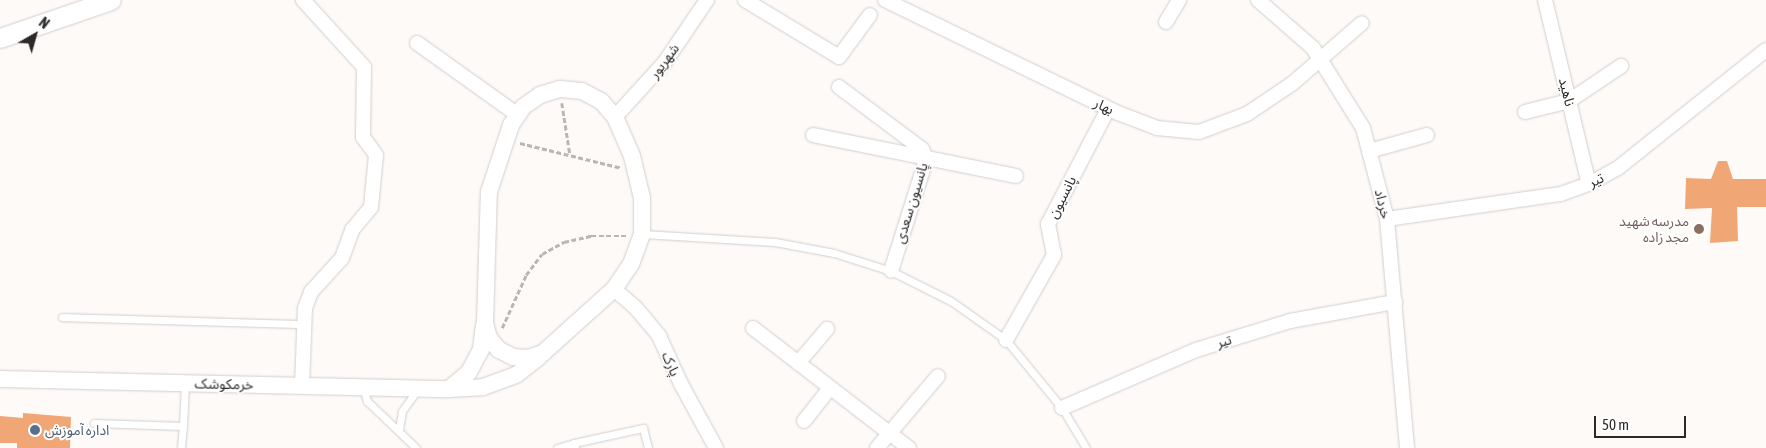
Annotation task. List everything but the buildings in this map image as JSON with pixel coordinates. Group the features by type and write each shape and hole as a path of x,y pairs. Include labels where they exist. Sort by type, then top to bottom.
{"main road":[{"path":"0,38 111,0"}],"street":[{"path":"302,386 303,324 311,292 342,258 352,230 371,207 376,154 363,137 364,67 303,0"},
{"name":"شهریور","path":"615,117 665,62 707,0"},
{"path":"745,0 839,57 870,16"},
{"name":"بهار","path":"885,0 1108,108 1157,128 1199,132 1247,114 1293,83 1362,23"},
{"path":"1166,22 1179,0"},
{"name":"خرداد","path":"1258,0 1313,48 1363,128 1387,219 1407,448"},
{"name":"ناهید","path":"1545,0 1568,101 1590,184"},
{"path":"417,43 518,115"},
{"name":"تیر","path":"1387,219 1561,194 1590,184 1618,168 1766,50"},
{"path":"1525,112 1568,101 1622,66"},
{"name":"پانسیون سعدی","path":"839,87 922,149 926,160 891,271"},
{"path":"449,389 469,372 481,349 485,323 489,192 506,141 518,115 540,95 560,89 582,91 601,101 615,117 635,171 642,198 642,234"},
{"name":"پانسیون","path":"1006,340 1054,254 1048,224 1108,108"},
{"path":"813,135 926,160 1016,176"},
{"path":"1369,151 1427,135"},
{"name":"خرمکوشک","path":"0,380 449,389 483,387 516,375 614,289 631,264 642,234"},
{"name":"پارک","path":"614,289 635,307 659,336 681,384 716,448"},
{"name":"تیر","path":"1062,408 1205,347 1290,321 1394,302"},
{"path":"485,323 494,344 513,357 528,358 543,353"},
{"path":"753,328 908,448"},
{"path":"798,363 827,329"},
{"path":"877,448 938,376"},
{"path":"804,421 830,388"}],"lane":[{"path":"642,234 775,242 834,253 891,271 952,301 1006,340 1062,408 1086,448"},
{"path":"62,317 303,324"},
{"path":"180,448 185,383"},
{"path":"363,387 367,400 416,448"},
{"path":"399,430 402,411 418,388"},
{"path":"94,423 183,426"},
{"path":"557,448 574,446 642,428 648,448"}],"path":[{"path":"560,89 570,155"},
{"path":"506,141 635,171"},
{"path":"494,344 526,275 542,254 564,242 591,236 642,234"}],"place":[{"name":"مدرسه شهید مجد زاده","path":"1699,229"},
{"name":"اداره آموزش","path":"35,430"}]}
